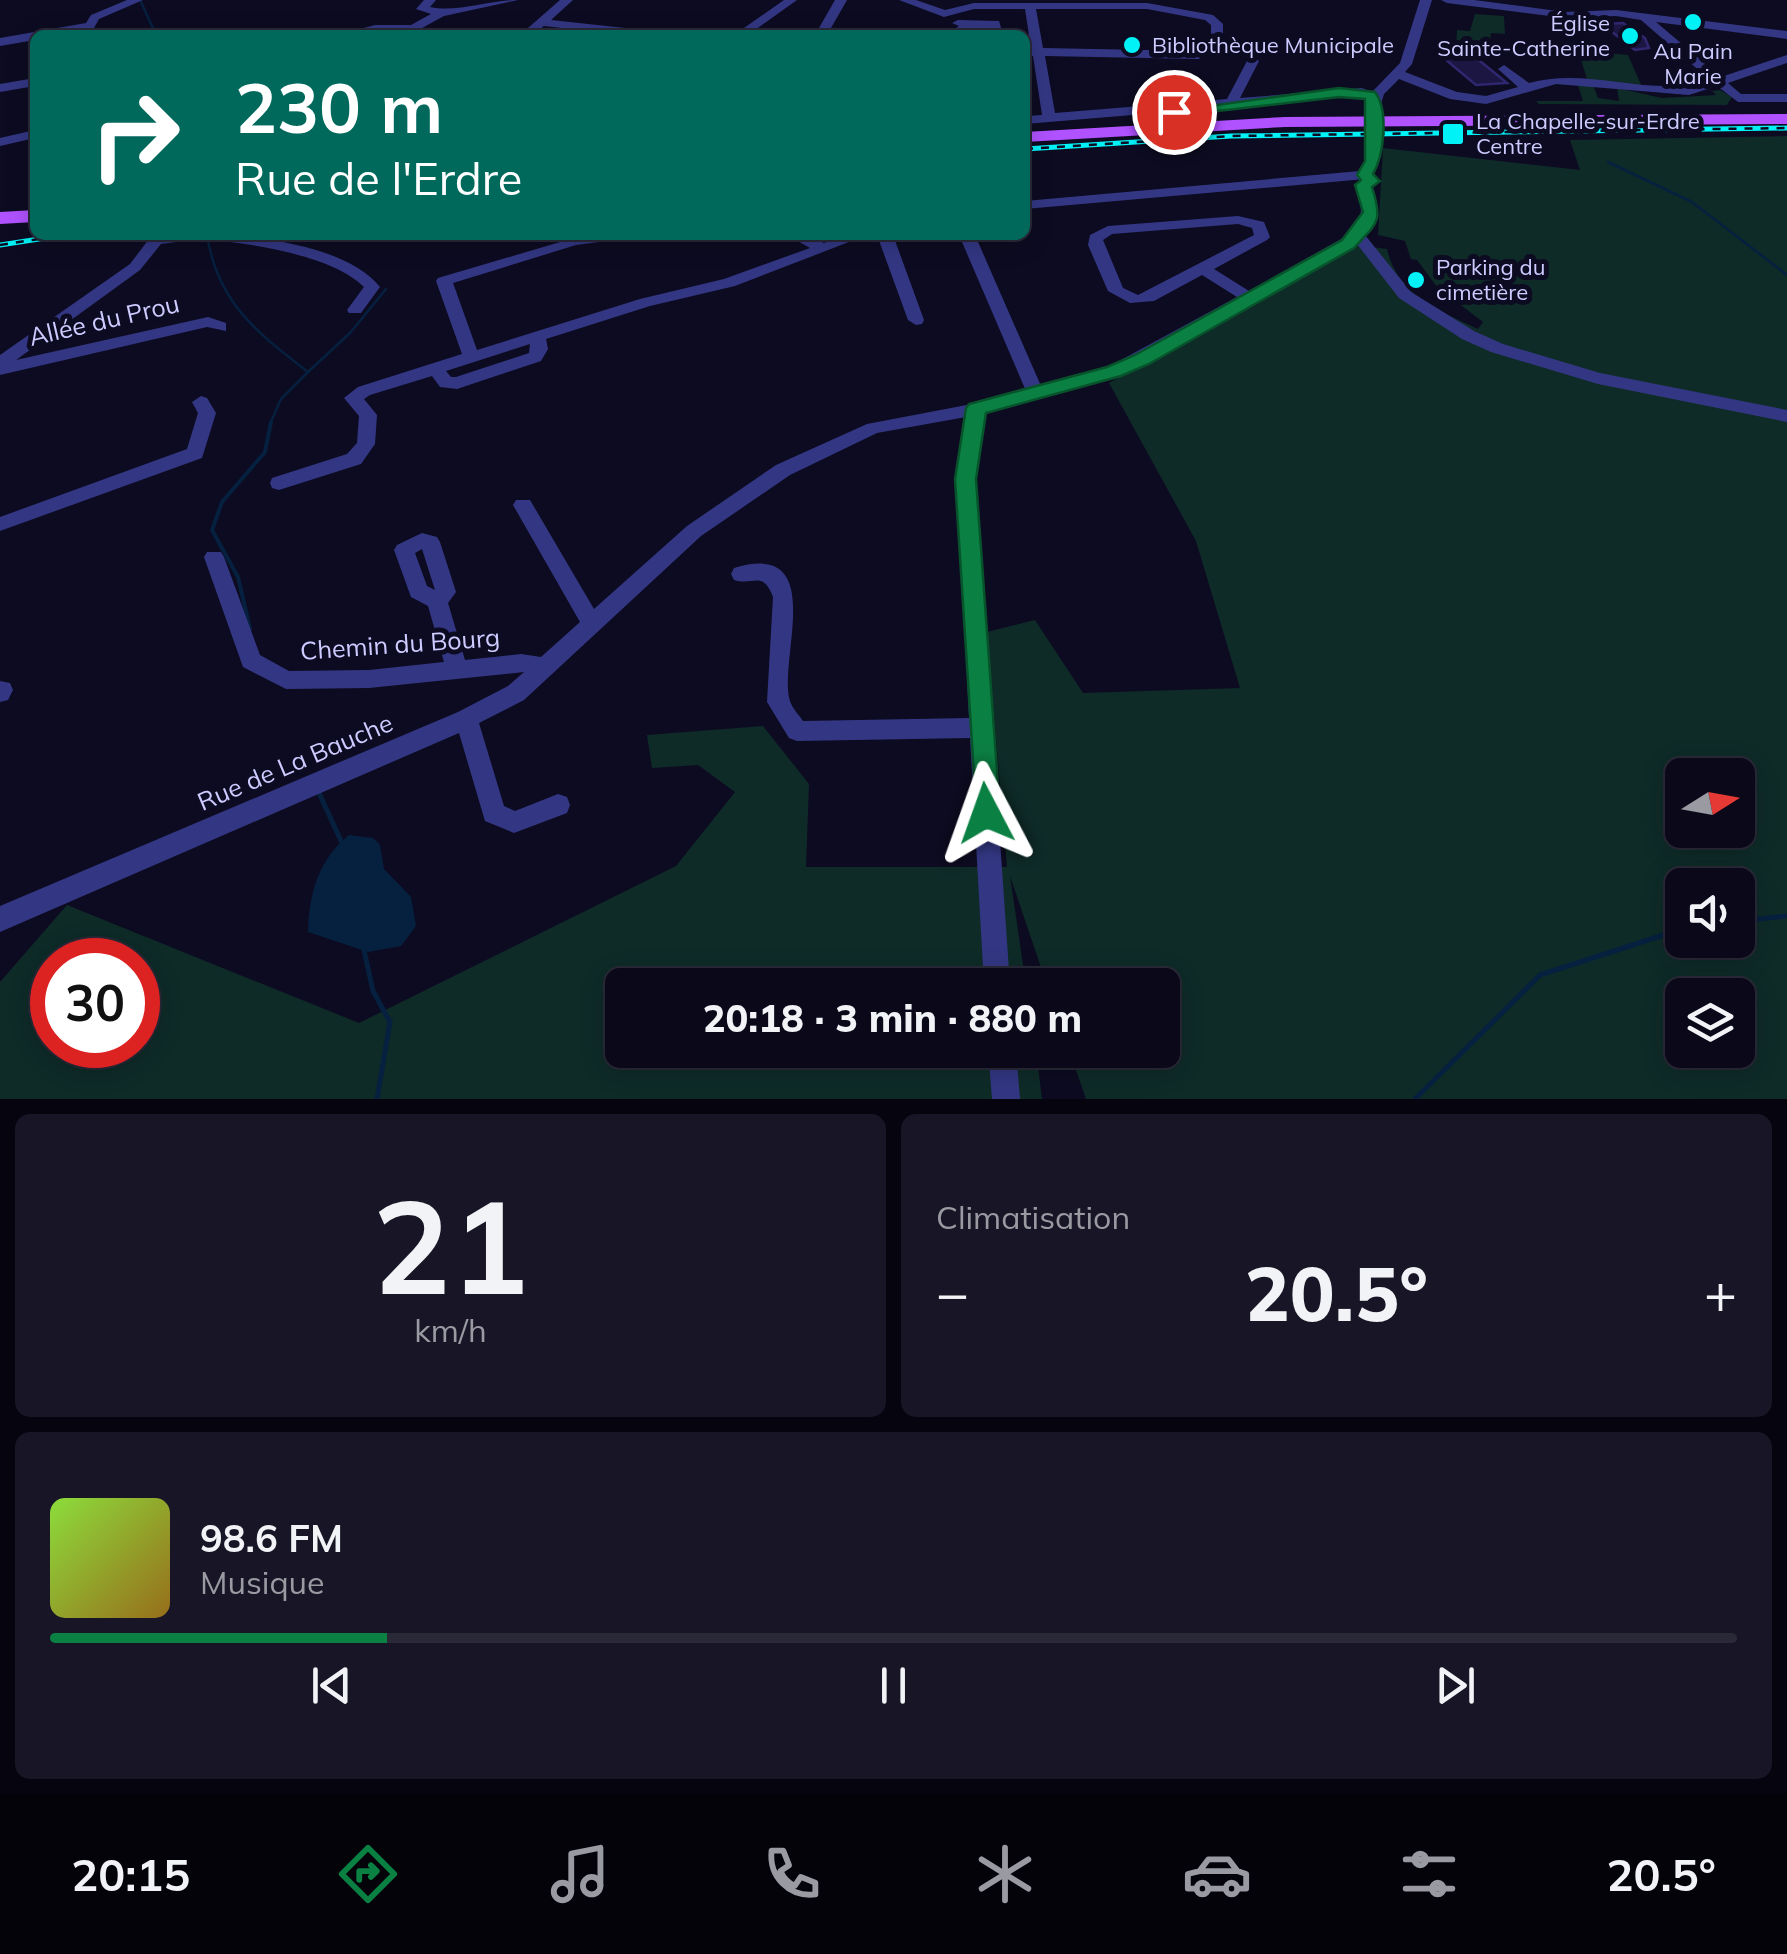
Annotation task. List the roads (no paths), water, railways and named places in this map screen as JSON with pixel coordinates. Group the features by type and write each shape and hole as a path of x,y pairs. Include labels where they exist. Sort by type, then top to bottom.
{"main road":[{"path":"1030,137 1285,122 1787,118"},
{"path":"0,218 30,216"}],"street":[{"path":"85,29 99,15 137,0"},
{"path":"414,30 441,13 512,0"},
{"path":"747,30 791,0"},
{"path":"824,30 841,0"},
{"path":"906,0 921,3 956,25 974,6 1060,3 1155,7 1209,17 1218,30 1199,55 1031,52"},
{"path":"1364,105 1400,75 1426,0"},
{"path":"1447,0 1525,5 1558,14 1627,16 1787,35"},
{"path":"1627,16 1637,8 1631,0"},
{"path":"762,2 772,13"},
{"path":"532,30 556,3"},
{"path":"1060,3 1062,20"},
{"path":"426,4 441,13"},
{"path":"1030,6 1031,52 1049,116"},
{"path":"639,30 650,18"},
{"path":"1646,20 1738,98 1787,98"},
{"path":"542,22 610,30"},
{"path":"366,30 392,30"},
{"path":"0,42 30,36"},
{"path":"1400,75 1454,96 1479,100 1506,98 1526,87 1562,80 1658,91 1720,84 1787,59"},
{"path":"1231,102 1253,61"},
{"path":"1504,69 1526,87"},
{"path":"0,88 30,83"},
{"path":"1030,119 1170,108 1180,112 1185,107 1327,94 1364,105"},
{"path":"1360,180 1372,161 1364,105"},
{"path":"0,142 30,135"},
{"path":"1030,205 1360,180"},
{"path":"1360,180 1372,212 1358,236 1368,243 1373,261 1404,295 1468,335 1497,348 1598,378 1787,416"},
{"path":"1238,220 1264,230 1262,237 1205,270 1148,298 1126,297 1116,290 1095,238 1108,230 1238,220"},
{"name":"Rue de La Bauche","path":"0,919 466,720 516,693 694,531 783,470 874,428 1036,394 1142,360 1358,236"},
{"path":"0,366 135,267 157,240"},
{"path":"256,240 353,271 372,287 355,310"},
{"path":"471,357 444,281 581,240"},
{"path":"806,240 819,246"},
{"path":"278,483 354,459 366,444 368,415 353,398 646,302 728,282 841,240"},
{"path":"887,240 916,320"},
{"path":"969,240 1036,394"},
{"path":"1205,270 1251,298"},
{"name":"Allée du Prou","path":"0,366 195,324 208,322 220,326"},
{"path":"435,368 446,383 457,383 536,357 540,350 537,338"},
{"path":"0,524 58,507 103,484 195,453 207,412 202,402"},
{"path":"976,408 966,479 996,968"},
{"path":"523,505 593,626"},
{"name":"Chemin du Bourg","path":"214,557 251,661 286,680 369,679 521,663 547,667"},
{"path":"741,574 764,572 777,580 783,597 778,702 797,731 981,728"},
{"path":"437,601 457,668"},
{"path":"466,720 494,813 514,822 558,805"},
{"path":"1003,1068 1006,1099"}],"water":[{"path":"349,835 373,838 380,845 384,869 411,897 416,926 401,946 368,952 308,932 317,879 330,855"}],"waterway":[{"path":"141,2 154,30"},
{"path":"1608,162 1692,202 1787,275"},
{"path":"208,240 221,282 244,316 308,372"},
{"path":"308,372 350,333 386,289"},
{"path":"270,424 281,399 308,372"},
{"path":"250,629 238,577 212,530 222,502 265,452 271,422"},
{"path":"319,793 342,843"},
{"path":"1755,919 1787,916"},
{"path":"1415,1099 1540,975 1665,935"},
{"path":"364,950 373,991 390,1022 377,1099"}],"railway":[{"path":"1030,149 1231,136 1787,128"},
{"path":"0,245 32,240"}],"place":[{"name":"Au Pain Marie","path":"1693,22"},
{"name":"Église Sainte-Catherine","path":"1630,36"},
{"name":"Bibliothèque Municipale","path":"1132,45"},
{"name":"La Chapelle-sur-Erdre Centre","path":"1453,134"},
{"name":"Parking du cimetière","path":"1416,280"}]}
